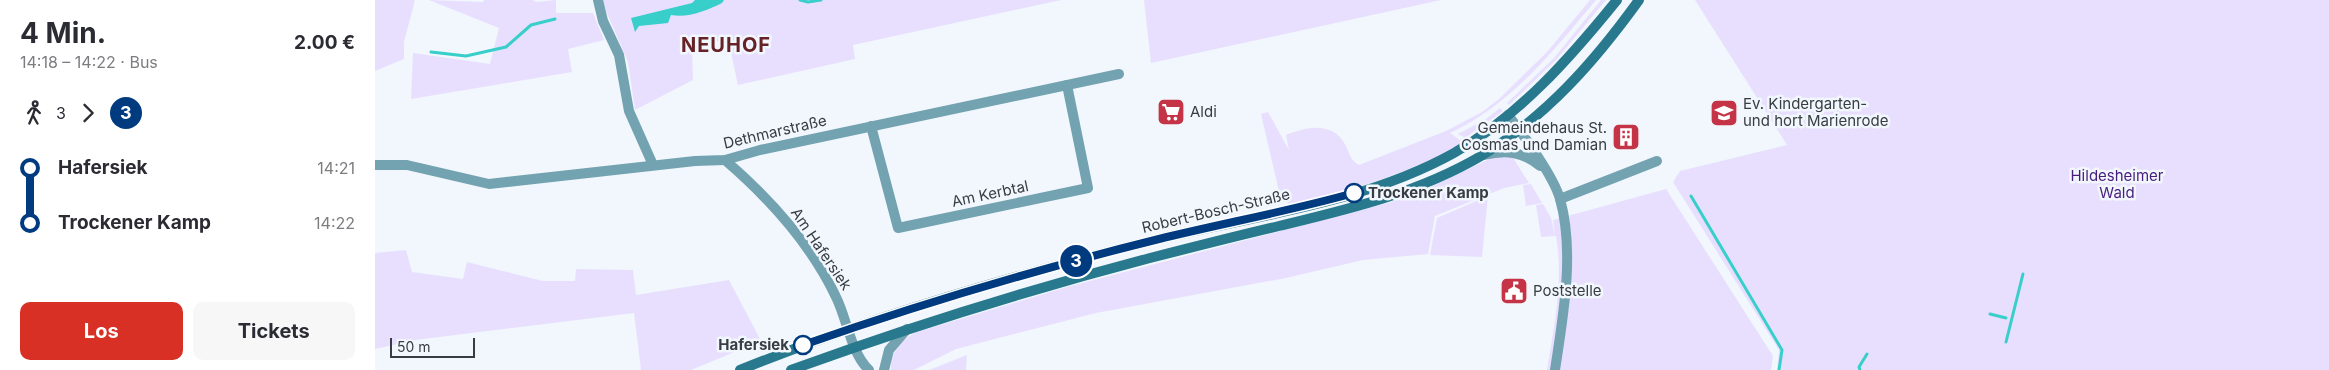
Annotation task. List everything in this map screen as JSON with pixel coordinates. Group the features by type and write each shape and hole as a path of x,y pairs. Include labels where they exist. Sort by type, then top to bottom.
{"main road":[{"name":"Robert-Bosch-Straße","path":"740,370 848,329 1004,279 1160,239 1277,213 1364,190 1407,175 1454,153 1508,115 1579,48 1617,0"},
{"name":"Robert-Bosch-Straße","path":"791,370 908,328 1020,294 1149,259 1370,204 1412,189 1480,156 1520,129 1553,101 1588,66 1639,0"}],"street":[{"path":"598,0 603,21 619,55 629,111 653,166"},
{"name":"Dethmarstraße","path":"375,165 407,165 489,184 725,160 760,150 1119,74"},
{"name":"Am Kerbtal","path":"871,126 898,228 1088,188 1067,85"},
{"path":"1508,115 1520,129 1560,199 1566,237 1567,274 1555,370"},
{"path":"1480,156 1497,152 1515,152 1530,158 1544,169"},
{"name":"Am Hafersiek","path":"725,160 753,184 769,201 803,244 837,297 848,329 865,366 869,370"},
{"path":"1560,199 1657,161"},
{"path":"885,370 889,350 908,328"}],"green space":[{"path":"375,0 415,0 404,42 404,59 375,71"},
{"path":"429,0 483,2 484,0 533,0 536,2 556,0 556,13 593,13 604,40 568,49 572,72 411,99 413,53 490,64 499,28"},
{"path":"603,0 1061,0 853,45 855,59 738,85 728,39 692,48 693,80 635,110 628,62"},
{"path":"1144,0 1441,0 1151,63"},
{"path":"1590,0 1596,0 1530,75 1493,107 1450,133 1464,143 1424,163 1319,199 1297,205 1289,204 1280,196 1261,114 1268,112 1289,150 1286,135 1303,129 1327,129 1335,132 1341,138 1352,159 1359,165 1446,131 1482,112 1499,99 1547,52"},
{"path":"1601,0 1606,0 1556,60 1509,105 1507,103 1554,58"},
{"name":"Hildesheimer Wald","path":"1695,0 2329,0 2329,370 1777,370 1779,350 1673,182 1680,171 1787,145"},
{"path":"1500,108 1503,111 1465,138 1458,134 1486,119"},
{"path":"1508,150 1529,183 1504,188 1435,216 1428,254 1363,260 1286,278 1096,313 956,349 914,370 891,370 891,363 898,347 906,338 917,332 1067,287 1388,203 1437,184"},
{"path":"1531,184 1542,203 1526,206 1523,185"},
{"path":"1666,189 1773,356 1771,370 1547,370 1559,286 1558,252 1556,236 1541,237 1536,205 1543,204 1551,218 1555,236 1553,220"},
{"path":"1488,196 1482,257 1430,255 1437,218"},
{"path":"406,250 412,272 463,279 467,262 543,281 575,281 576,269 633,270 636,295 729,280 761,341 691,370 641,370 634,313 415,340 375,349 375,253"},
{"path":"967,355 966,370 929,370"}],"water":[{"path":"695,0 724,0 710,9 697,13 684,16 671,15 668,23 639,26 635,32 631,18 692,3"}],"waterway":[{"path":"800,0 808,2 821,0"},
{"path":"431,52 466,56 506,47 531,25 555,19"},
{"path":"1691,196 1782,350 1779,370"},
{"path":"2006,342 2023,274"},
{"path":"1990,314 2006,318"},
{"path":"1860,370 1859,367 1867,354"}],"bus line":[{"name":"3","path":"803,345 874,320 1004,279 1160,239 1277,213 1354,193"}],"place":[{"name":"Aldi","path":"1171,112"},
{"name":"Ev. Kindergarten- und hort Marienrode","path":"1724,113"},
{"name":"Gemeindehaus St. Cosmas und Damian","path":"1626,137"},
{"name":"Trockener Kamp","path":"1354,193"},
{"name":"Poststelle","path":"1514,291"},
{"name":"Hafersiek","path":"803,345"}],"district":[{"name":"NEUHOF","path":"726,45"}]}
